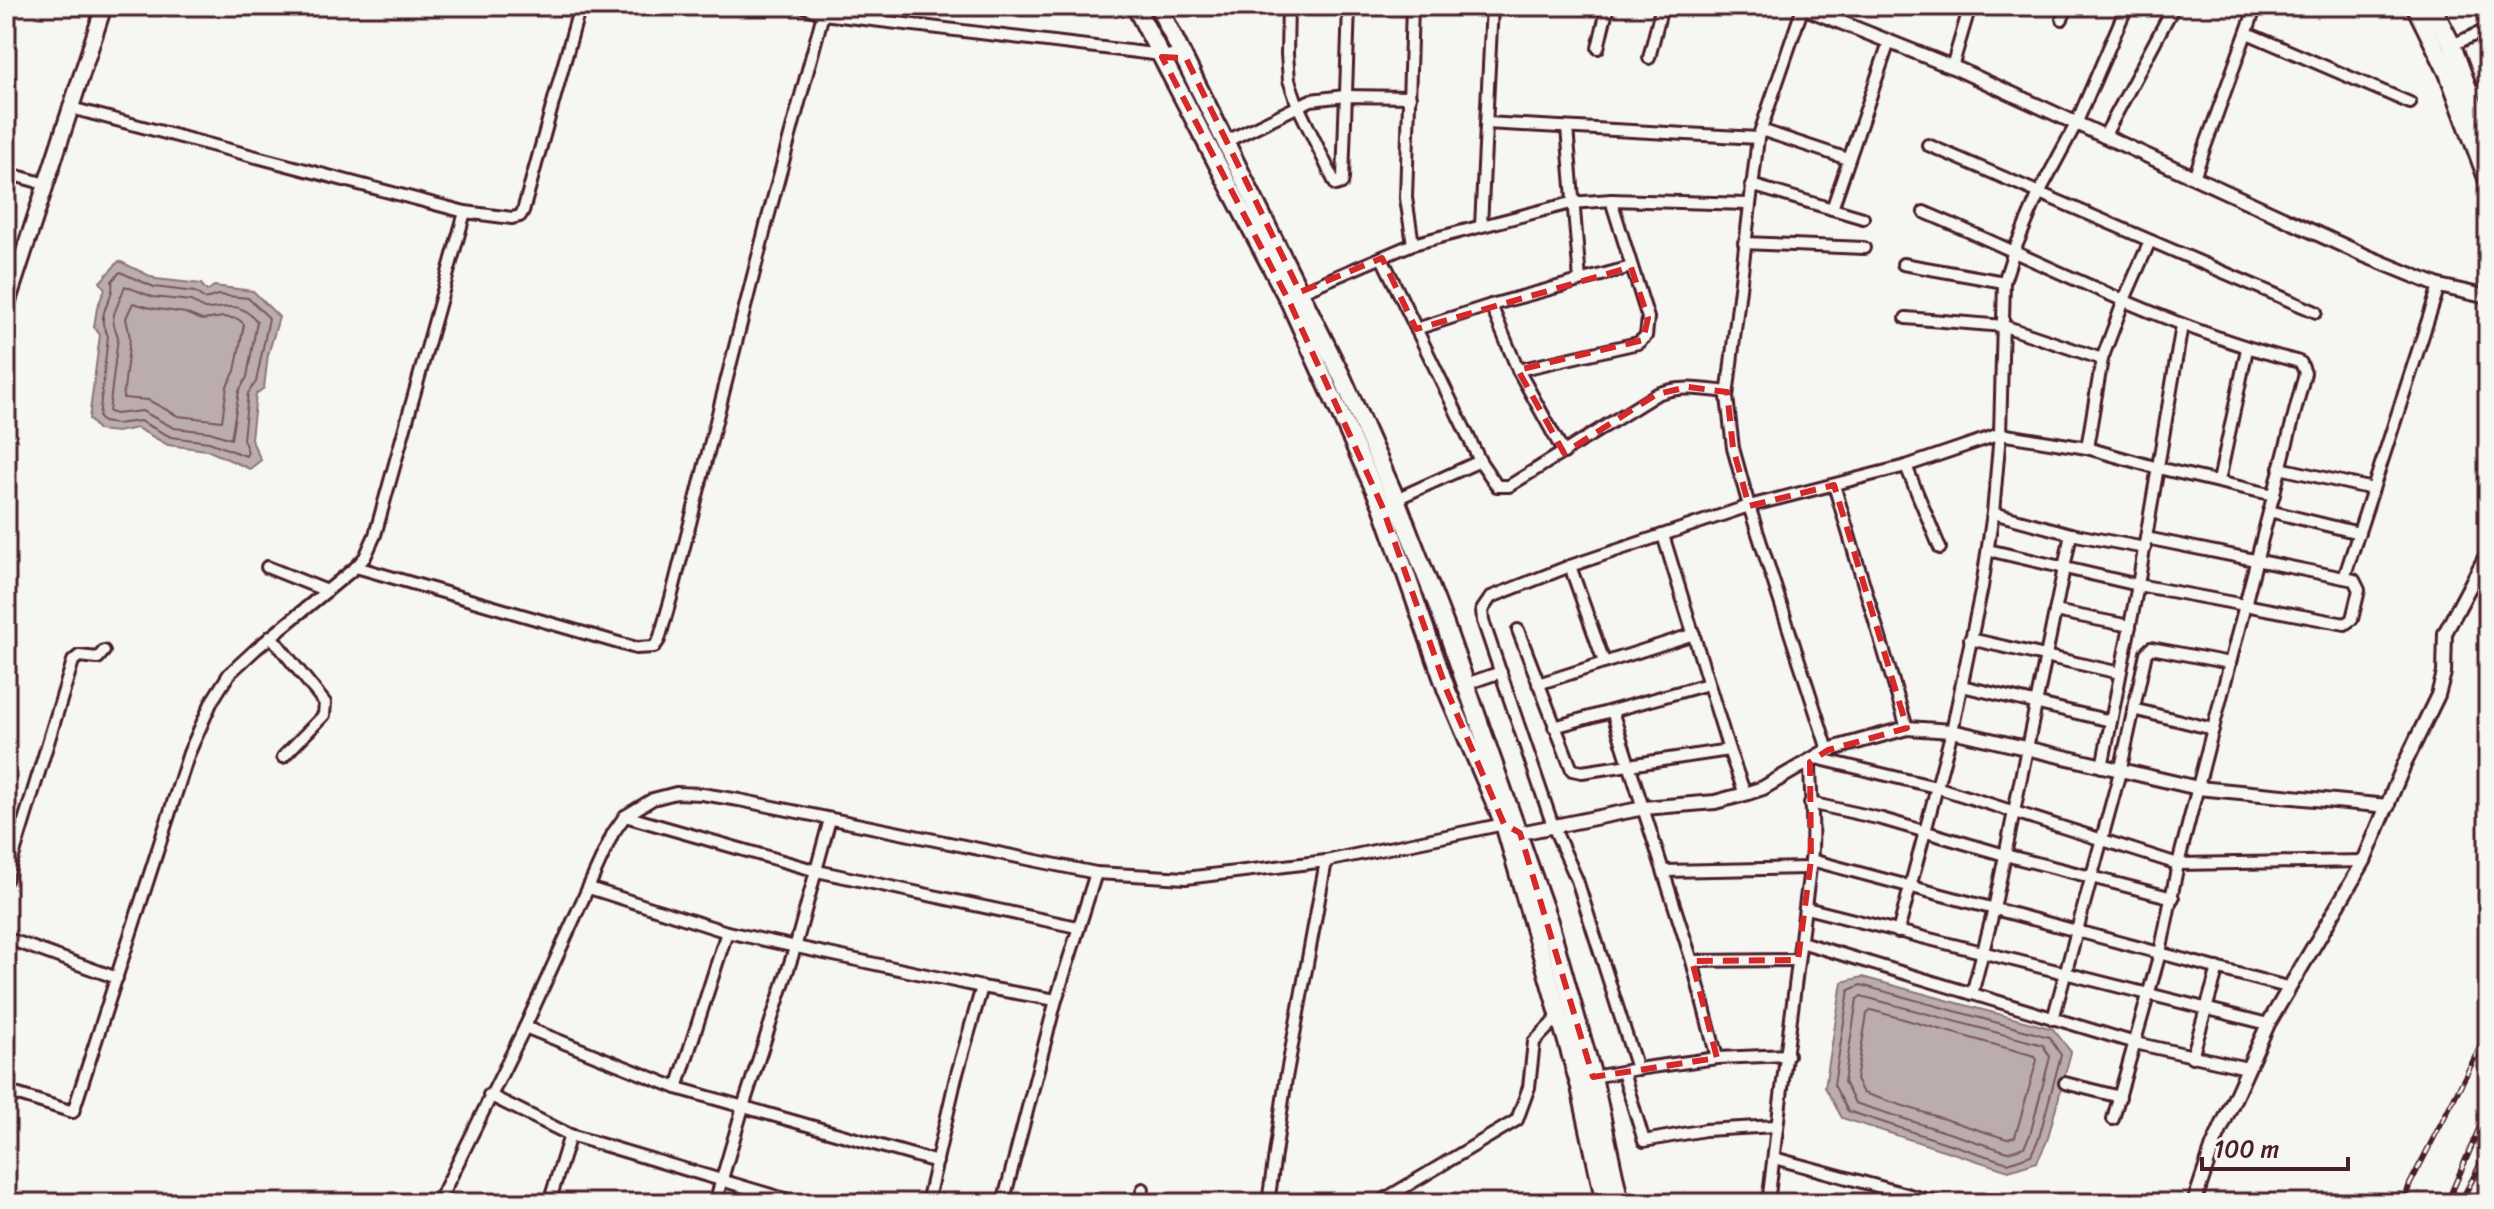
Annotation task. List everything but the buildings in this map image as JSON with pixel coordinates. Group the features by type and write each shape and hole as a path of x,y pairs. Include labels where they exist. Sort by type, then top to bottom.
{"main road":[{"path":"6,307 104,6"},
{"path":"1135,6 1289,301 1382,506 1447,691 1504,824 1580,1087 1605,1203"},
{"path":"1158,6 1342,377 1396,499 1486,677 1520,833 1593,1077 1620,1203"},
{"path":"2415,6 2448,73 2488,181"},
{"path":"2432,6 2452,45 2488,143"}],"street":[{"path":"71,108 465,212 512,218 520,216 523,211 580,6"},
{"path":"803,6 823,14 1186,58"},
{"path":"1288,6 1289,80 1333,182 1339,184 1343,179 1349,6"},
{"path":"1412,6 1406,198 1413,244"},
{"path":"1481,226 1492,6"},
{"path":"1598,48 1608,6"},
{"path":"1649,58 1662,6"},
{"path":"1952,67 1970,6"},
{"path":"2062,19 2068,6"},
{"path":"1898,932 1952,731 1988,550 2000,434 2004,282 2039,193 2076,124 2127,6"},
{"path":"2104,137 2174,6"},
{"path":"2194,177 2256,6"},
{"path":"1771,1203 1769,1195 1776,1126 1806,908 1810,803 1818,757 1733,448 1727,395 1748,204 1760,134 1802,7 1935,59 2366,256 2439,286 2488,297"},
{"path":"356,567 636,648 654,647 659,640 671,598 823,14"},
{"path":"2452,45 2488,29"},
{"path":"2247,33 2410,103"},
{"path":"1832,209 1889,42"},
{"path":"2471,94 2488,87"},
{"path":"1225,142 1311,100 1345,96 1410,97"},
{"path":"1486,123 1760,134 1848,159"},
{"path":"1567,128 1571,203 1580,280"},
{"path":"1928,145 2316,312"},
{"path":"6,173 46,184"},
{"path":"1751,185 1863,218"},
{"path":"1518,370 1643,340 1648,329 1648,318 1611,200"},
{"path":"1300,292 1413,244 1571,203 1611,200 1748,204"},
{"path":"6,1091 73,1112 189,753 212,701 229,674 365,557 375,535 465,212"},
{"path":"1924,212 2182,325 2247,349 2296,361 2304,367 2305,373 2178,864 2160,953 2113,1119"},
{"path":"2087,448 2102,359 2150,241"},
{"path":"1744,243 1864,248"},
{"path":"1382,258 1480,461 1492,482 1503,488 1657,394 1672,388 1688,387 1727,395"},
{"path":"1903,264 2004,282"},
{"path":"1416,329 1631,267"},
{"path":"2344,578 2439,286"},
{"path":"1491,305 1518,370 1564,453"},
{"path":"1906,318 2004,326 2102,359"},
{"path":"2102,767 2146,543 2182,325"},
{"path":"2219,481 2247,349"},
{"path":"1637,1069 1577,880 1486,677 1482,610 1491,597 1570,566 1749,506 1906,466 2000,434 2087,448 2274,495"},
{"path":"1396,499 1480,461"},
{"path":"1906,466 1940,548"},
{"path":"2280,468 2373,489"},
{"path":"1834,485 1907,728"},
{"path":"2269,511 2359,533"},
{"path":"1988,550 2138,585 2349,624 2359,590 2354,580 2257,560 2071,534 1993,513"},
{"path":"1972,994 1994,909 2071,534"},
{"path":"1663,535 1745,794"},
{"path":"2194,1203 2213,1146 2268,1024 2287,987 2364,861 2442,683 2445,633 2488,552"},
{"path":"1570,566 1604,662"},
{"path":"267,567 327,591"},
{"path":"2055,611 2130,626"},
{"path":"1518,630 1572,770 1582,772 1729,750"},
{"path":"1538,684 1694,634"},
{"path":"271,636 326,707 324,715 283,757"},
{"path":"1970,639 2120,673"},
{"path":"2053,1019 2120,772 2148,650 2230,663"},
{"path":"6,880 73,661 79,656 101,657 104,651"},
{"path":"1554,727 1708,684"},
{"path":"1962,686 2111,721"},
{"path":"2133,709 2213,729"},
{"path":"1612,711 1692,961 1717,1058"},
{"path":"438,1203 525,1027 613,833 625,816 653,799 676,793 739,800 1096,873 1186,878 1281,869 1504,824 1520,833 1644,808 1715,802 1763,788 1818,757 1907,728 1952,731 2198,788 2388,806"},
{"path":"1818,757 1936,787 2178,864 2364,861"},
{"path":"1810,803 2173,898"},
{"path":"625,816 817,871 1077,927"},
{"path":"715,1203 795,948 830,819"},
{"path":"1268,1203 1286,1078 1326,861"},
{"path":"1664,871 1810,864 1910,887 2287,987"},
{"path":"1003,1203 1056,1000 1096,873"},
{"path":"589,888 727,932 1056,1000"},
{"path":"1806,908 2268,1024"},
{"path":"677,1088 727,932"},
{"path":"6,938 117,978"},
{"path":"1801,942 2135,1043 2247,1068"},
{"path":"1692,961 1798,960"},
{"path":"2192,1057 2218,968"},
{"path":"927,1203 956,1077 982,987"},
{"path":"1378,1203 1517,1120 1529,1087 1534,1042 1560,1015"},
{"path":"525,1027 677,1088 937,1162"},
{"path":"1593,1077 1717,1058 1788,1055"},
{"path":"1623,1072 1644,1141 1705,1130 1776,1126"},
{"path":"2065,1083 2120,1097"},
{"path":"489,1095 570,1135 798,1203"},
{"path":"549,1203 570,1135"},
{"path":"1774,1158 1939,1203"},
{"path":"1139,1203 1143,1189"}],"highlighted area":[{"path":"1162,57 1186,58 1300,292 1382,258 1416,329 1631,267 1648,318 1643,340 1518,370 1564,453 1657,394 1688,387 1727,392 1733,448 1749,506 1834,485 1907,728 1828,750 1810,762 1811,860 1798,960 1692,961 1717,1058 1593,1077 1520,833 1504,824 1447,691 1382,506 1289,301"}],"water":[{"path":"119,261 156,279 201,284 207,291 214,286 253,291 279,317 268,355 264,388 256,394 251,439 261,460 250,469 207,450 168,445 137,428 117,432 98,430 89,419 100,335 94,327 97,308 105,289 100,282"},
{"path":"1862,977 2053,1029 2071,1052 2047,1141 2037,1162 2009,1171 1842,1118 1825,1087 1842,982"}],"railway":[{"path":"2403,1203 2488,1032"},
{"path":"2447,1203 2488,1108"},
{"path":"2460,1203 2488,1150"}]}
